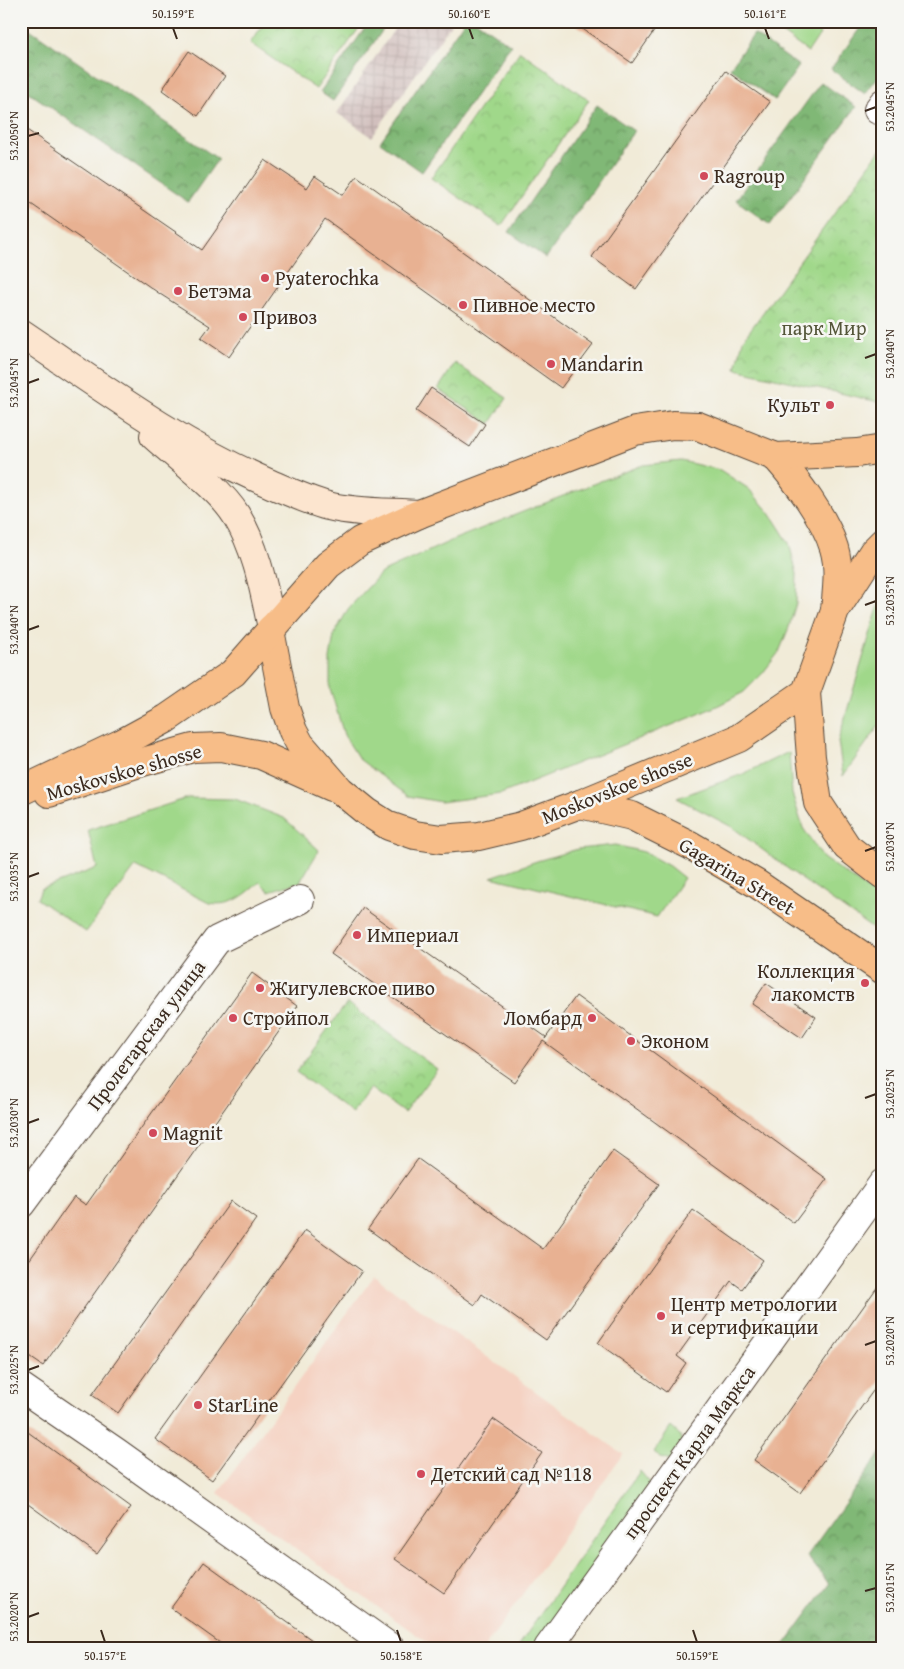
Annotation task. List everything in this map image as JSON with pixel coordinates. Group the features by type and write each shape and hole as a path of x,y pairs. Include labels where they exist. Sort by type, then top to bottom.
{"main road":[{"path":"21,332 156,424 228,464 310,501 340,508 418,514"},
{"path":"95,383 216,492 236,515 255,558 262,582 271,629"},
{"name":"Moskovskoe shosse","path":"21,791 122,743 166,719 233,673 309,585 334,560 360,541 418,514 635,431 673,425 698,426 776,457 883,450"},
{"name":"Moskovskoe shosse","path":"776,457 790,473 823,522 834,549 838,582 835,611"},
{"name":"Moskovskoe shosse","path":"271,629 282,692 293,731 300,744 340,790 367,812 389,826 414,835 441,839 479,836 521,826 580,804 739,738 806,692 835,611 873,552 883,542"},
{"path":"806,692 810,757 818,803 847,847 883,875"},
{"name":"Moskovskoe shosse","path":"21,801 193,748 221,747 261,755 340,790"},
{"name":"Gagarina Street","path":"580,804 632,816 690,845 757,884 883,970"}],"street":[{"name":"Пролетарская улица","path":"21,1204 217,940 300,900"},
{"name":"проспект Карла Маркса","path":"548,1648 883,1183"},
{"path":"21,1387 116,1452 390,1648"}],"shaded area":[{"path":"400,21 453,21 372,137 337,113"},
{"name":"Детский сад №118","path":"374,1276 623,1454 484,1648 435,1648 218,1493"}],"green space":[{"path":"266,21 364,21 316,89 250,43"},
{"path":"370,21 389,21 333,101 320,92"},
{"path":"464,21 476,21 511,45 422,172 380,142"},
{"path":"765,21 802,21 820,34 808,52"},
{"path":"865,21 883,21 883,70 865,94 831,69"},
{"path":"21,23 218,159 188,202 21,87"},
{"path":"754,34 799,66 775,100 730,68"},
{"path":"520,51 589,100 501,226 431,178"},
{"path":"821,82 856,107 770,225 736,200"},
{"path":"597,105 634,131 546,258 509,232"},
{"name":"парк Мир","path":"883,146 883,403 736,369 743,340"},
{"path":"455,363 507,398 490,424 438,389"},
{"path":"681,461 720,470 749,489 770,513 789,543 797,574 796,603 789,627 779,652 762,674 744,692 692,717 501,794 441,802 408,796 359,759 344,735 330,688 330,659 334,635 348,609 381,573 455,539 643,465"},
{"path":"883,591 883,720 843,776 838,741"},
{"path":"789,752 792,793 803,828 823,858 883,900 883,936 732,827 677,798 743,774"},
{"path":"188,798 235,799 284,818 319,850 300,882 269,891 260,882 237,899 217,904 209,903 136,866 86,932 37,899 41,889 97,868 88,830"},
{"path":"615,845 644,852 669,866 684,878 657,917 491,877 578,849"},
{"path":"347,1003 437,1069 404,1113 370,1088 352,1113 296,1072"},
{"path":"671,1427 680,1435 683,1445 673,1462 661,1458 654,1452"},
{"path":"883,1450 883,1648 782,1648 829,1584 807,1556"},
{"path":"640,1471 651,1484 539,1648 517,1648"}],"building":[{"path":"571,21 661,21 632,63"},
{"path":"189,51 225,76 198,116 162,90"},
{"path":"726,71 770,102 636,289 592,257"},
{"path":"21,126 202,250 265,160 307,188 315,176 343,195 357,176 593,345 561,388 325,219 229,357 201,338 210,326 160,294 21,197"},
{"path":"431,388 485,424 470,447 416,411"},
{"path":"363,908 546,1037 545,1039 576,996 827,1179 794,1223 543,1041 514,1082 331,954"},
{"path":"252,973 297,1006 43,1366 21,1351 21,1272 74,1197 86,1205"},
{"path":"766,983 816,1017 802,1038 752,1004"},
{"path":"613,1151 659,1184 546,1340 482,1294 475,1305 368,1229 418,1159 543,1249"},
{"path":"231,1201 256,1219 118,1413 92,1395"},
{"name":"Центр метрологии и сертификации","path":"693,1210 763,1260 742,1289 731,1281 677,1356 686,1363 666,1392 598,1343"},
{"path":"305,1230 362,1271 212,1480 155,1439"},
{"path":"883,1279 883,1377 800,1493 754,1460"},
{"path":"493,1419 542,1453 444,1593 395,1559"},
{"path":"21,1427 131,1507 97,1554 21,1499"},
{"path":"204,1562 323,1648 227,1648 171,1608"}],"place":[{"name":"Ragroup","path":"704,176"},
{"name":"Pyaterochka","path":"265,278"},
{"name":"Бетэма","path":"178,291"},
{"name":"Пивное место","path":"463,305"},
{"name":"Привоз","path":"243,317"},
{"name":"Mandarin","path":"551,364"},
{"name":"Культ","path":"830,405"},
{"name":"Империал","path":"357,935"},
{"name":"Коллекция лакомств","path":"865,983"},
{"name":"Жигулевское пиво","path":"260,988"},
{"name":"Стройпол","path":"233,1018"},
{"name":"Ломбард","path":"592,1018"},
{"name":"Эконом","path":"631,1041"},
{"name":"Magnit","path":"153,1133"},
{"name":"Центр метрологии и сертификации","path":"661,1316"},
{"name":"StarLine","path":"198,1405"},
{"name":"Детский сад №118","path":"421,1474"}]}
